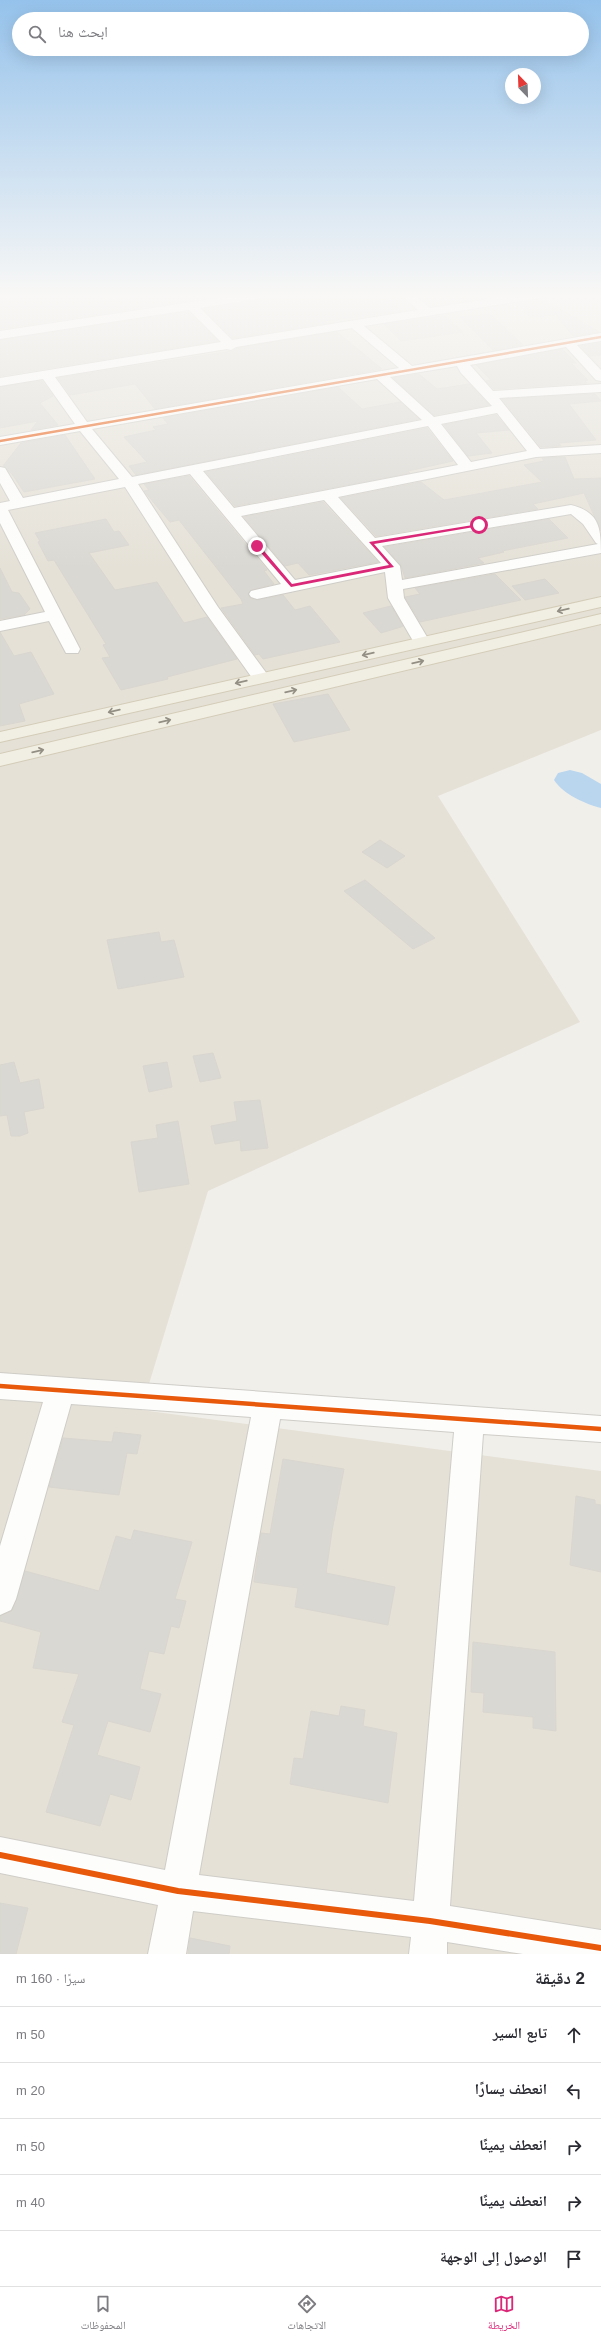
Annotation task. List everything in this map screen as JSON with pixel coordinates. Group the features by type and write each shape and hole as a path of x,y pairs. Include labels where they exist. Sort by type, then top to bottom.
{"main road":[{"path":"0,737 601,602"},
{"path":"0,760 601,619"}],"street":[{"path":"55,386 84,428 130,483 212,609 261,678"},
{"path":"0,441 84,428 318,386"},
{"path":"392,386 432,422 467,467"},
{"path":"481,386 501,408 536,453"},
{"path":"490,395 601,388"},
{"path":"72,649 53,615 0,508 501,408"},
{"path":"231,513 536,453 601,450"},
{"path":"194,469 291,586"},
{"path":"0,471 19,504"},
{"path":"328,495 392,566 396,586 396,598 422,642"},
{"path":"370,543 571,509 578,510 582,514 601,540"},
{"path":"396,586 601,548"},
{"path":"256,594 392,566"},
{"path":"0,626 53,615"},
{"path":"0,1386 470,1418 601,1429"},
{"path":"0,1599 62,1390"},
{"path":"167,1954 268,1405"},
{"path":"429,1937 470,1418"},
{"path":"0,1855 178,1891 429,1937 601,1948"}],"shaded area":[{"path":"0,386 601,386 601,730 438,796 580,1022 208,1191 141,1410 601,1471 601,1954 0,1954"}],"building":[{"path":"46,386 53,396 40,403 58,425 31,430 38,421 0,428 0,387"},
{"path":"64,386 122,386 70,395"},
{"path":"137,386 284,386 155,409"},
{"path":"402,386 434,386 437,389 455,386 471,386 489,405 434,415"},
{"path":"491,386 538,386 494,389"},
{"path":"338,387 362,409 400,402 419,419 136,475 129,466 147,462 124,437 156,430 153,427 168,424 163,418"},
{"path":"595,394 601,401 569,404 596,440 559,443 561,446 541,447 502,399"},
{"path":"496,415 509,430 476,433 492,453 468,456 444,425"},
{"path":"427,428 453,461 408,471 410,473 235,506 206,472"},
{"path":"65,435 95,479 24,492 12,474 3,466 21,443"},
{"path":"565,457 574,479 601,478 601,531 584,493 533,504 538,509 376,536 341,498 421,482 444,500 542,482 524,465 544,461 542,458"},
{"path":"189,476 267,570 264,571 274,584 251,590 248,593 250,598 257,600 283,595 295,610 310,606 340,642 263,659 259,654 255,655 221,608 243,604 241,599 179,520 170,522 144,491 149,490 144,484"},
{"path":"323,502 378,562 309,575 298,563 285,566 244,517"},
{"path":"106,519 114,532 119,531 129,545 89,553 115,590 157,582 184,623 207,617 237,659 167,677 168,679 121,690 102,658 110,657 103,645 106,644 54,560 48,561 35,533"},
{"path":"549,519 568,538 502,551 504,552 478,558 484,563 405,578 401,565 385,547"},
{"path":"0,568 12,592 19,593 30,609 24,615 0,619"},
{"path":"495,574 521,600 420,622 405,597 420,594 415,588"},
{"path":"545,579 559,593 525,600 512,586"},
{"path":"391,606 403,626 381,633 363,613"},
{"path":"0,632 14,656 31,652 54,694 19,704 25,721 0,726"},
{"path":"328,694 350,730 294,742 273,704"},
{"path":"380,840 405,856 387,868 362,852"},
{"path":"365,880 435,938 413,949 344,891"},
{"path":"159,932 161,942 174,940 184,977 118,989 107,940"},
{"path":"213,1053 221,1078 200,1082 193,1056"},
{"path":"14,1062 20,1083 39,1079 44,1108 24,1112 28,1133 20,1136 11,1136 7,1115 0,1116 0,1065"},
{"path":"167,1062 172,1087 149,1092 143,1066"},
{"path":"260,1100 268,1148 241,1151 240,1140 215,1144 211,1126 237,1121 234,1102"},
{"path":"178,1121 189,1184 139,1192 131,1142 158,1138 156,1125"},
{"path":"114,1432 141,1435 137,1454 127,1453 119,1495 49,1487 63,1438 112,1442"},
{"path":"283,1459 344,1469 332,1531 326,1573 395,1587 388,1625 295,1607 298,1588 254,1582 261,1533 270,1534"},
{"path":"576,1496 595,1500 595,1504 601,1505 601,1572 570,1565"},
{"path":"134,1530 192,1542 175,1599 186,1601 179,1628 171,1626 164,1654 149,1651 140,1689 161,1694 150,1732 108,1721 97,1755 140,1767 131,1800 110,1794 100,1826 46,1812 74,1725 62,1722 79,1674 33,1668 41,1632 0,1621 0,1616 12,1611 25,1571 99,1591 116,1536 131,1540"},
{"path":"473,1642 555,1652 556,1731 533,1728 533,1717 483,1712 484,1693 471,1692"},
{"path":"341,1706 365,1710 363,1726 397,1733 388,1803 290,1784 294,1758 303,1759 311,1711 339,1716"},
{"path":"0,1903 28,1908 16,1954 0,1954"},
{"path":"190,1938 230,1946 229,1954 188,1954"}],"waterway":[{"path":"570,780 601,798"}],"cycle path":[{"path":"0,441 317,386"},
{"path":"0,1386 601,1429"},
{"path":"0,1855 178,1891 430,1921 601,1948"}],"route":[{"path":"257,546 291,586 392,566 370,543 479,525"}]}
